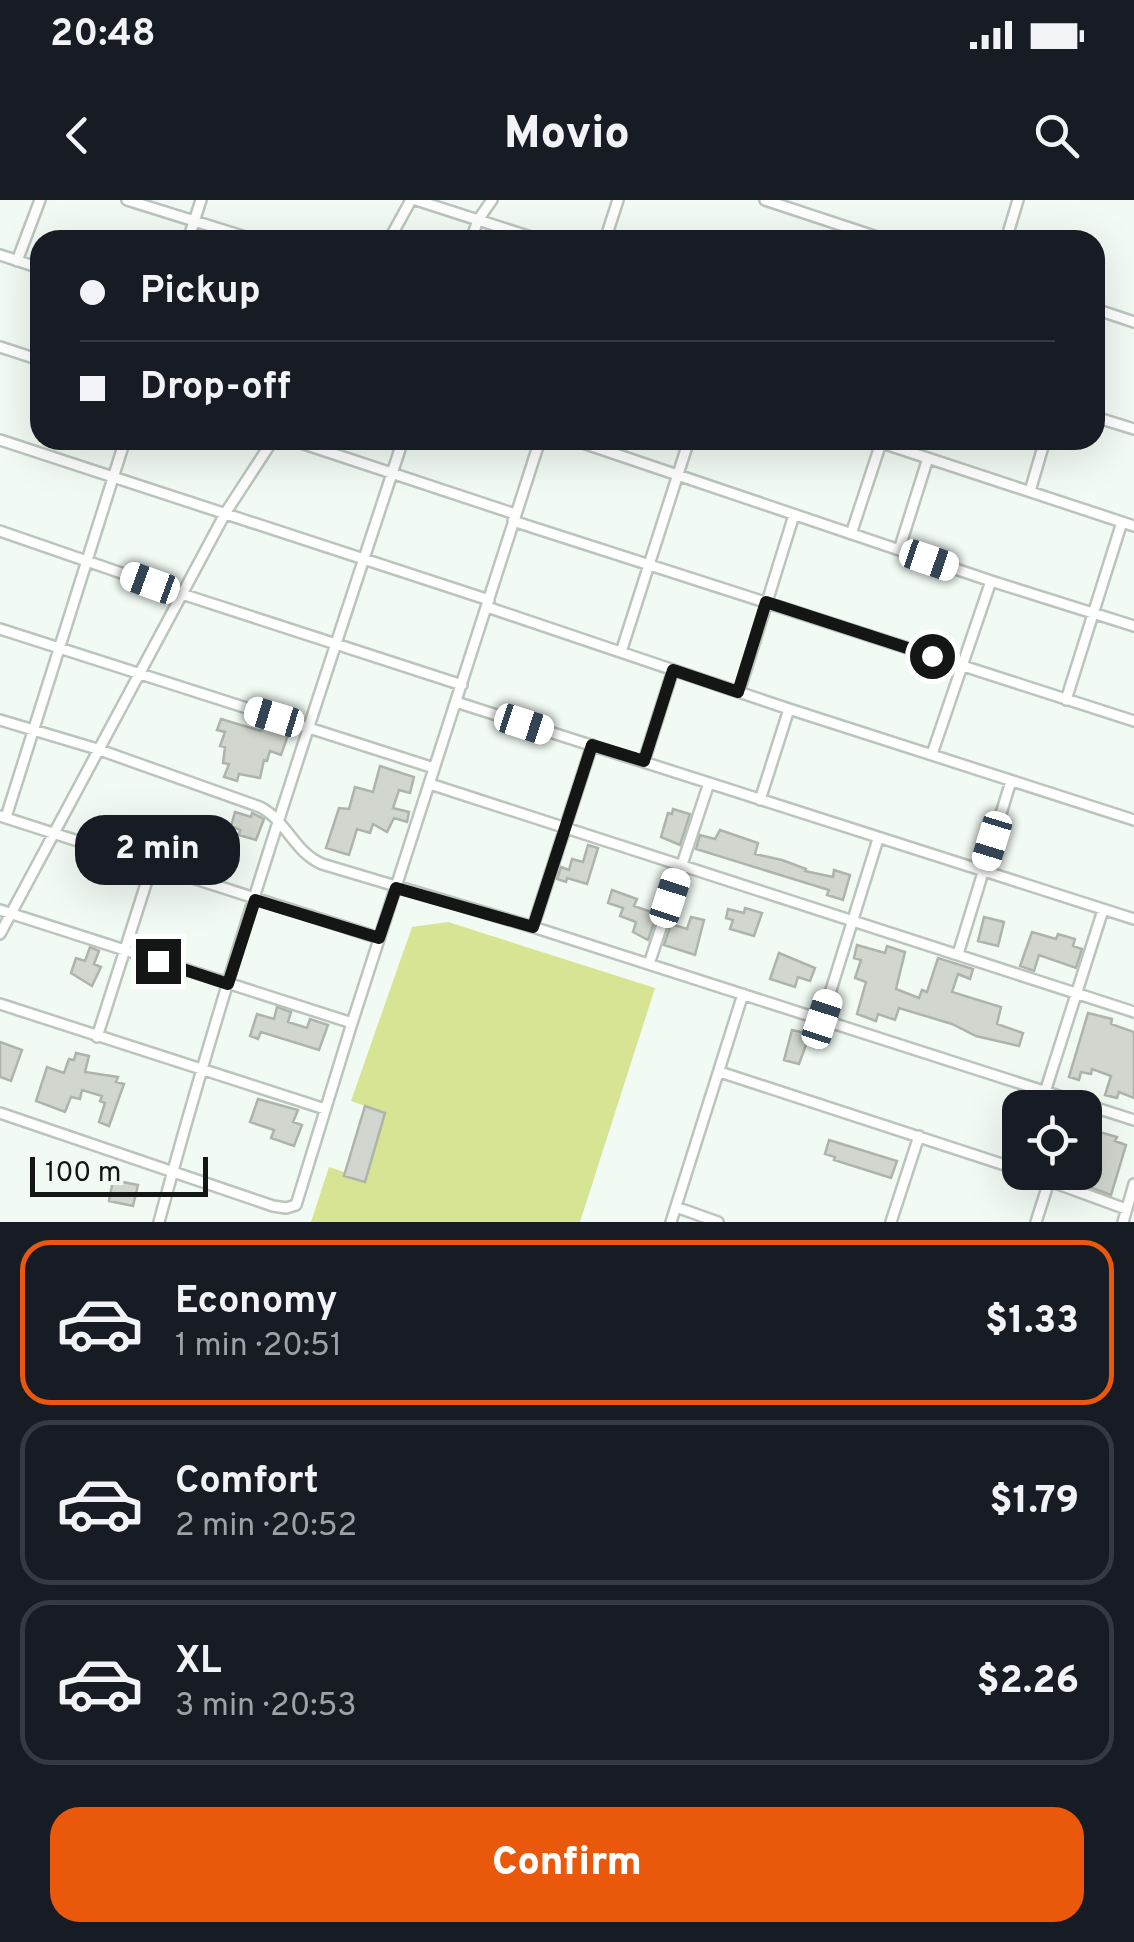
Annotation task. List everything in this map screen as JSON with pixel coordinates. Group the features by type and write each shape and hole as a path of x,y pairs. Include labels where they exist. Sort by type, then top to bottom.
{"street":[{"path":"17,261 40,200"},
{"path":"127,200 224,230"},
{"path":"191,230 201,200"},
{"path":"395,230 414,200 509,230"},
{"path":"474,230 492,200"},
{"path":"608,230 618,200"},
{"path":"764,200 846,230"},
{"path":"1009,230 1018,200"},
{"path":"0,255 30,265"},
{"path":"1105,313 1134,322"},
{"path":"0,347 30,357"},
{"path":"1105,420 1134,429"},
{"path":"0,440 30,450"},
{"path":"31,450 364,559 738,692 1134,820"},
{"path":"122,450 34,731 3,817 379,938"},
{"path":"0,934 226,512 266,450"},
{"path":"323,450 648,565 1134,721"},
{"path":"160,1222 200,1070 334,642 400,450"},
{"path":"0,1113 272,1206 292,1208 300,1196 352,1022 537,450"},
{"path":"603,450 1134,626"},
{"path":"621,652 685,450"},
{"path":"851,534 874,450"},
{"path":"904,450 1134,526"},
{"path":"1030,491 1042,450"},
{"path":"899,550 928,458"},
{"path":"738,692 794,516"},
{"path":"1066,700 1122,522"},
{"path":"0,532 462,685"},
{"path":"932,754 991,581"},
{"path":"0,629 434,768"},
{"path":"644,761 673,670"},
{"path":"456,702 1134,919"},
{"path":"760,800 789,709"},
{"path":"0,720 97,749 260,807 273,814 310,859 1039,1090"},
{"path":"533,927 592,745"},
{"path":"958,954 1010,780"},
{"path":"649,964 709,783"},
{"path":"430,784 1134,1012"},
{"path":"822,1019 878,839"},
{"path":"96,1036 152,865"},
{"path":"0,910 352,1022"},
{"path":"1046,1090 1103,910"},
{"path":"671,1222 743,994"},
{"path":"0,1004 326,1109"},
{"path":"720,1072 1002,1164"},
{"path":"1102,1111 1134,1120"},
{"path":"891,1222 919,1136"},
{"path":"1122,1222 1134,1184"},
{"path":"1036,1222 1046,1190"},
{"path":"1078,1190 1126,1210"},
{"path":"676,1207 718,1222"}],"green space":[{"path":"448,922 655,988 580,1222 311,1222 329,1167 347,1173 368,1107 351,1101 412,927"}],"building":[{"path":"221,719 261,731 263,724 289,732 281,755 270,751 267,761 264,760 260,778 239,774 237,781 224,777 229,764 223,763 225,747 220,746 225,732 217,730"},
{"path":"380,766 414,777 410,793 399,790 393,808 409,812 407,822 394,818 387,832 373,824 370,833 357,829 349,855 326,848 339,808 349,809 355,787 373,792"},
{"path":"673,809 690,814 680,845 661,837 668,813 672,814"},
{"path":"235,812 251,817 252,813 264,819 256,840 239,835 240,830 231,826"},
{"path":"720,830 758,843 755,854 782,860 805,871 833,877 834,870 850,875 843,900 827,895 829,890 696,849 700,835 715,839"},
{"path":"588,845 598,848 587,884 557,879 561,867 569,870 572,859 583,862"},
{"path":"612,890 637,899 634,906 657,914 648,940 633,932 636,922 620,916 623,908 608,903"},
{"path":"745,908 762,913 754,936 730,929 733,920 726,918 728,909 744,913"},
{"path":"691,917 704,920 695,955 664,945 671,924 687,929"},
{"path":"984,917 1004,922 998,946 978,941"},
{"path":"1032,932 1056,939 1058,934 1075,939 1073,946 1082,949 1076,968 1039,955 1034,971 1020,966"},
{"path":"857,945 885,953 887,946 905,952 896,989 919,998 922,990 927,992 938,958 973,969 970,979 958,974 952,992 1001,1007 997,1024 1023,1033 1019,1046 976,1036 952,1024 899,1008 895,1020 878,1014 876,1021 857,1014 866,982 855,978 861,960 854,958"},
{"path":"90,947 99,951 94,964 101,967 92,986 71,973 76,958 85,961"},
{"path":"779,953 815,968 810,981 798,977 795,987 770,979"},
{"path":"277,1007 291,1012 288,1022 307,1028 310,1019 328,1025 319,1050 261,1032 258,1039 250,1036 257,1014 274,1019"},
{"path":"1088,1013 1112,1019 1111,1024 1134,1032 1134,1098 1119,1092 1117,1098 1105,1095 1111,1076 1092,1069 1091,1074 1081,1072 1079,1080 1069,1077"},
{"path":"792,1030 810,1034 799,1064 784,1060"},
{"path":"0,1042 22,1050 11,1081 0,1077"},
{"path":"76,1053 89,1056 85,1072 118,1077 116,1082 124,1084 109,1126 99,1122 105,1103 100,1101 102,1096 82,1090 80,1099 71,1097 65,1112 36,1101 47,1067 64,1073"},
{"path":"258,1099 298,1110 293,1122 302,1125 294,1146 271,1138 274,1130 250,1122"},
{"path":"365,1106 385,1113 365,1182 344,1176"},
{"path":"1102,1133 1117,1137 1115,1141 1126,1145 1111,1195 1097,1190 1102,1190"},
{"path":"829,1140 897,1161 891,1178 834,1160 835,1157 825,1154"},
{"path":"113,1180 138,1185 133,1206 109,1201"}],"route":[{"path":"158,961 228,984 255,900 379,938 396,888 533,927 592,745 644,761 673,670 738,692 766,602 932,656"}]}
